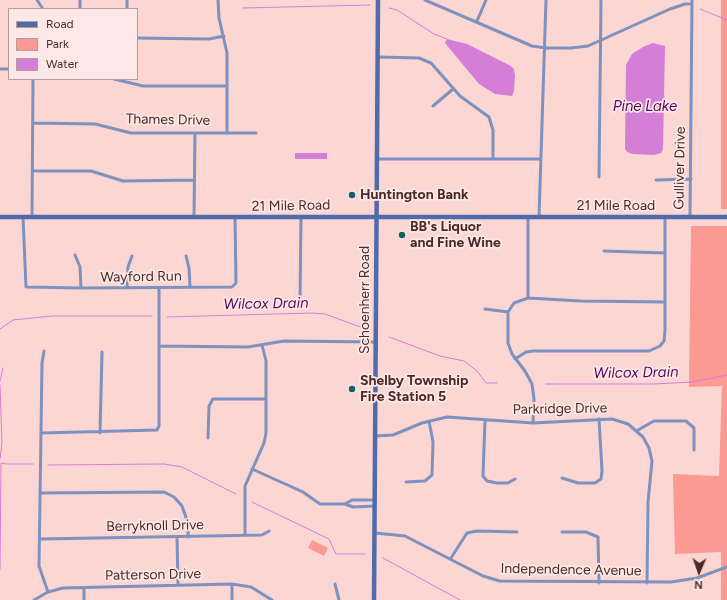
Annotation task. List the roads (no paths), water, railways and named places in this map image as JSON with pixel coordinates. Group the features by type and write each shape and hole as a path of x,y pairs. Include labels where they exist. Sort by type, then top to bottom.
{"street":[{"path":"218,0 219,18 227,53 227,132"},
{"name":"Schoenherr Road","path":"374,600 378,0"},
{"path":"425,0 532,46 546,48 584,47 670,9 684,4 692,4"},
{"path":"476,21 486,0"},
{"path":"540,217 546,48 546,0"},
{"path":"599,177 601,0"},
{"name":"Gulliver Drive","path":"690,217 692,0"},
{"path":"138,38 208,39 224,36"},
{"path":"378,57 425,59 433,66 464,100 483,112 492,121 493,158"},
{"path":"32,217 33,80"},
{"path":"120,80 143,86 227,86"},
{"path":"433,106 453,89"},
{"name":"Thames Drive","path":"32,123 95,124 132,133 256,133"},
{"path":"194,217 195,133"},
{"path":"377,159 541,159"},
{"path":"33,171 91,171 123,181 194,180"},
{"path":"656,180 691,179"},
{"name":"21 Mile Road","path":"0,217 377,216 727,218"},
{"name":"Wayford Run","path":"23,217 26,287 159,288 232,287 236,283 235,217"},
{"path":"300,302 301,217"},
{"path":"528,217 528,298"},
{"path":"516,359 529,351 649,351 660,346 664,337 665,217"},
{"path":"604,252 665,253"},
{"path":"75,255 80,267 81,288"},
{"path":"127,288 128,267 132,256"},
{"path":"186,256 189,268 190,287"},
{"path":"41,433 100,433 157,430 159,426 159,288"},
{"path":"533,423 534,399 532,384 526,371 516,359 508,342 508,312 514,303 528,298 581,301 665,302"},
{"path":"485,309 508,312"},
{"path":"160,346 248,347 284,341 376,342"},
{"path":"245,535 244,490 265,439 266,361 262,345"},
{"path":"44,351 42,363 41,539 39,566 48,592"},
{"path":"100,433 102,352"},
{"path":"208,438 209,406 211,400 216,398 266,399"},
{"name":"Parkridge Drive","path":"375,436 396,435 428,421 453,417 533,423 599,419 620,420 638,430 647,442 652,460 648,502 648,583"},
{"path":"562,478 578,483 595,483 601,479 602,471 599,419"},
{"path":"485,420 483,476 487,481 497,483 508,483 515,478"},
{"path":"406,482 425,481 432,475 433,442 428,421"},
{"path":"638,430 654,421 686,421 694,428 694,450"},
{"path":"252,469 303,492 320,504 345,504 353,507 375,506"},
{"path":"41,493 164,492 174,497 182,506 188,523 188,537"},
{"path":"345,504 352,500 375,500"},
{"name":"Berryknoll Drive","path":"41,539 262,535 269,531"},
{"path":"451,558 467,533 516,532"},
{"path":"562,532 586,532 598,537 599,583"},
{"name":"Independence Avenue","path":"375,533 405,536 451,558 483,576 500,581 648,583 686,580 727,568"},
{"path":"177,537 178,585"},
{"path":"232,584 232,600"},
{"name":"Patterson Drive","path":"34,600 48,592 63,588 232,584 251,587 272,600"},
{"path":"335,584 338,600"},
{"path":"84,588 84,600"}],"water":[{"path":"447,39 467,44 511,66 514,69 515,76 514,91 512,96 495,94 479,84 445,43"},
{"name":"Pine Lake","path":"653,43 665,46 663,149 661,153 654,155 632,154 627,152 625,149 626,65 632,54"},
{"path":"295,153 327,153 327,159 295,159"}],"waterway":[{"path":"243,8 370,5"},
{"path":"389,8 397,10 434,34 447,39"},
{"path":"700,9 727,20"},
{"name":"Wilcox Drain","path":"167,317 312,313 325,314 363,328"},
{"name":"Wilcox Drain","path":"0,329 13,320 52,316 152,316"},
{"name":"Wilcox Drain","path":"389,337 440,356 464,361 477,371 486,383 497,383"},
{"path":"0,381 3,368"},
{"name":"Wilcox Drain","path":"546,384 654,384 692,382 727,375"},
{"path":"0,385 2,443 0,459"},
{"path":"0,569 1,463 7,464"},
{"path":"8,464 33,464"},
{"path":"48,465 164,464 182,467 236,494"},
{"path":"252,502 329,539 336,554 365,554"},
{"path":"383,558 460,600"}],"place":[{"name":"Huntington Bank","path":"352,195"},
{"name":"BB's Liquor and Fine Wine","path":"402,235"},
{"name":"Shelby Township Fire Station 5","path":"352,389"}]}
